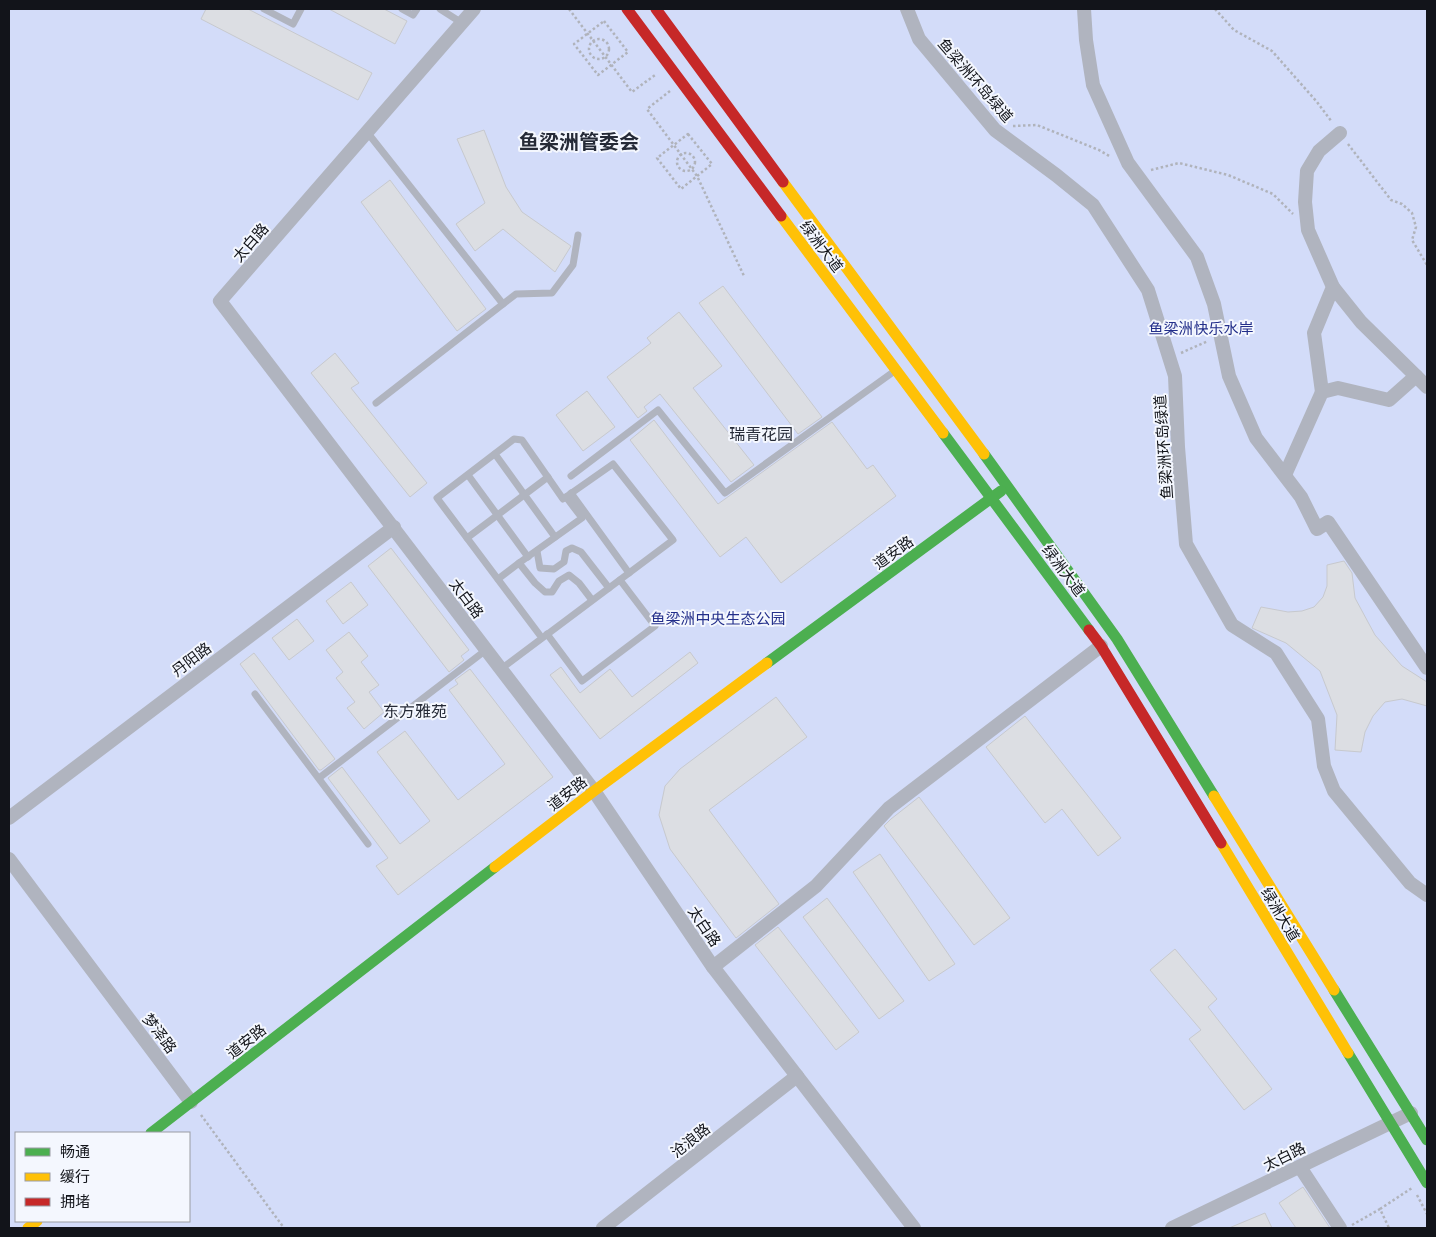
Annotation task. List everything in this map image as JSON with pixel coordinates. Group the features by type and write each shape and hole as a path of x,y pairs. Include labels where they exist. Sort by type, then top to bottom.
{"main road":[{"name":"绿洲大道","path":"627,9 1101,646 1427,1183"},
{"name":"绿洲大道","path":"656,9 1008,486 1117,639 1427,1140"},
{"name":"道安路","path":"152,1132 594,791 1008,486"}],"street":[{"name":"太白路","path":"474,9 220,301 594,791 713,967 914,1228"},
{"name":"鱼梁洲环岛绿道","path":"907,9 919,39 994,130 1056,175 1093,205 1148,290 1174,376 1186,544 1232,625 1276,653 1318,719 1324,766 1334,791 1410,883 1427,895"},
{"path":"1084,9 1086,40 1093,85 1128,164 1197,258 1214,304 1229,376 1256,438 1301,496 1317,529 1328,522 1427,668"},
{"path":"1340,133 1319,151 1306,170 1305,202 1308,230 1333,286 1361,322 1427,387"},
{"path":"1285,475 1322,392 1314,333 1333,286"},
{"path":"1322,392 1338,388 1389,400 1416,376"},
{"name":"丹阳路","path":"9,818 394,527"},
{"path":"713,967 816,886 889,808 1101,646"},
{"name":"梦泽路","path":"9,859 191,1102"},
{"name":"沧浪路","path":"602,1228 797,1076"},
{"name":"太白路","path":"1172,1228 1411,1113"},
{"path":"1300,1167 1340,1228"}],"lane":[{"path":"264,9 293,24 301,9"},
{"path":"402,9 413,15 417,9"},
{"path":"440,9 462,23"},
{"path":"368,132 503,304"},
{"path":"376,403 516,294 552,293 573,265 578,235"},
{"path":"571,476 658,410 724,493 896,370"},
{"path":"501,669 544,636 592,600 673,540 613,464 563,499 522,440 514,439 437,498 498,579 544,636 582,681 655,626 620,580"},
{"path":"495,454 556,537"},
{"path":"468,475 528,557"},
{"path":"467,538 548,477"},
{"path":"498,579 582,518 569,495"},
{"path":"569,495 629,573"},
{"path":"537,551 540,568 554,569 564,562 566,551 572,548 581,552 609,588"},
{"path":"519,564 545,592 552,592 559,581 569,575 579,582 592,600"},
{"path":"319,778 486,650"},
{"path":"255,694 368,844"}],"path":[{"path":"569,9 632,92 668,65"},
{"path":"604,21 628,52 611,65 598,75 574,44 604,21"},
{"path":"600,39 606,42 609,51 606,57 600,59 591,55 590,46 594,41 600,39"},
{"path":"682,83 647,109 697,176 744,276"},
{"path":"994,130 1018,125 1037,125 1099,150 1114,160"},
{"path":"688,134 712,164 697,176 682,188 657,158 688,134"},
{"path":"686,153 692,156 694,161 692,169 684,170 679,167 677,162 681,155 686,153"},
{"path":"1136,174 1179,163 1228,175 1273,194 1308,230"},
{"path":"1169,358 1221,335"},
{"path":"191,1102 284,1228"},
{"path":"1409,1182 1427,1214"},
{"path":"1346,1228 1412,1188"},
{"path":"1380,1209 1389,1228"}],"green space":[{"name":"鱼梁洲中央生态公园","path":"9,9 1427,9 1427,1228 9,1228"}],"building":[{"path":"206,9 248,9 372,73 358,100 201,19"},
{"path":"329,9 384,9 407,21 395,44"},
{"name":"鱼梁洲管委会","path":"484,130 506,187 522,212 571,246 555,272 503,229 475,251 456,224 485,203 457,139"},
{"path":"390,180 486,309 457,331 361,202"},
{"path":"723,286 822,417 798,434 699,303"},
{"path":"679,312 722,366 693,388 754,465 731,482 660,394 644,407 647,411 638,418 607,377 651,343 647,338"},
{"path":"335,353 359,383 351,388 427,483 410,497 311,373"},
{"path":"587,391 615,427 583,451 556,415"},
{"path":"654,420 718,504 832,422 867,469 873,465 896,496 781,583 746,537 720,557 630,440"},
{"path":"391,548 469,650 461,656 464,660 449,672 368,566"},
{"path":"1344,561 1352,573 1355,598 1375,635 1402,666 1427,682 1427,706 1402,699 1385,702 1373,716 1365,732 1361,752 1335,750 1337,715 1320,671 1286,643 1252,628 1261,607 1288,612 1302,611 1314,607 1323,597 1327,586 1327,565"},
{"path":"351,582 368,605 343,624 326,601"},
{"path":"297,619 314,641 289,660 272,638"},
{"path":"349,632 368,656 361,662 379,685 369,692 384,712 364,729 347,708 355,702 336,678 343,672 326,650"},
{"path":"690,652 698,663 600,739 550,675 561,667 580,693 610,669 632,697"},
{"path":"254,653 335,759 321,770 319,770 240,664"},
{"path":"470,669 553,777 398,895 376,866 388,858 328,778 342,767 400,844 430,821 377,752 405,731 458,800 505,764 449,690 458,684 455,680"},
{"path":"776,697 807,737 709,810 779,904 736,938 670,849 659,815 665,786 680,769"},
{"path":"1025,716 1121,838 1098,856 1062,809 1045,823 986,747"},
{"path":"919,797 1010,918 974,945 884,826"},
{"path":"880,854 955,964 929,981 853,872"},
{"path":"827,898 904,1001 879,1019 803,917"},
{"path":"778,927 859,1032 836,1050 755,945"},
{"path":"1175,949 1217,999 1208,1007 1272,1089 1244,1110 1189,1039 1201,1030 1150,970"},
{"path":"1303,1187 1330,1228 1296,1228 1279,1203"},
{"path":"1265,1213 1272,1228 1229,1228"}],"traffic: fast":[{"path":"943,433 1089,630"},
{"path":"984,454 1117,639 1214,796"},
{"path":"767,663 1001,491"},
{"path":"152,1132 495,867"},
{"path":"1334,990 1427,1140"},
{"path":"1348,1053 1427,1183"}],"traffic: slow":[{"path":"783,182 984,454"},
{"path":"781,216 943,433"},
{"path":"495,867 767,663"},
{"path":"1214,796 1334,990"},
{"path":"1221,843 1348,1053"},
{"path":"28,1228 36,1222"}],"traffic: jam":[{"path":"627,9 781,216"},
{"path":"656,9 783,182"},
{"path":"1089,630 1101,646 1221,843"}],"district":[{"name":"鱼梁洲管委会","path":"579,141"},
{"name":"瑞青花园","path":"761,434"},
{"name":"东方雅苑","path":"415,711"}],"park label":[{"name":"鱼梁洲快乐水岸","path":"1201,328"}]}
